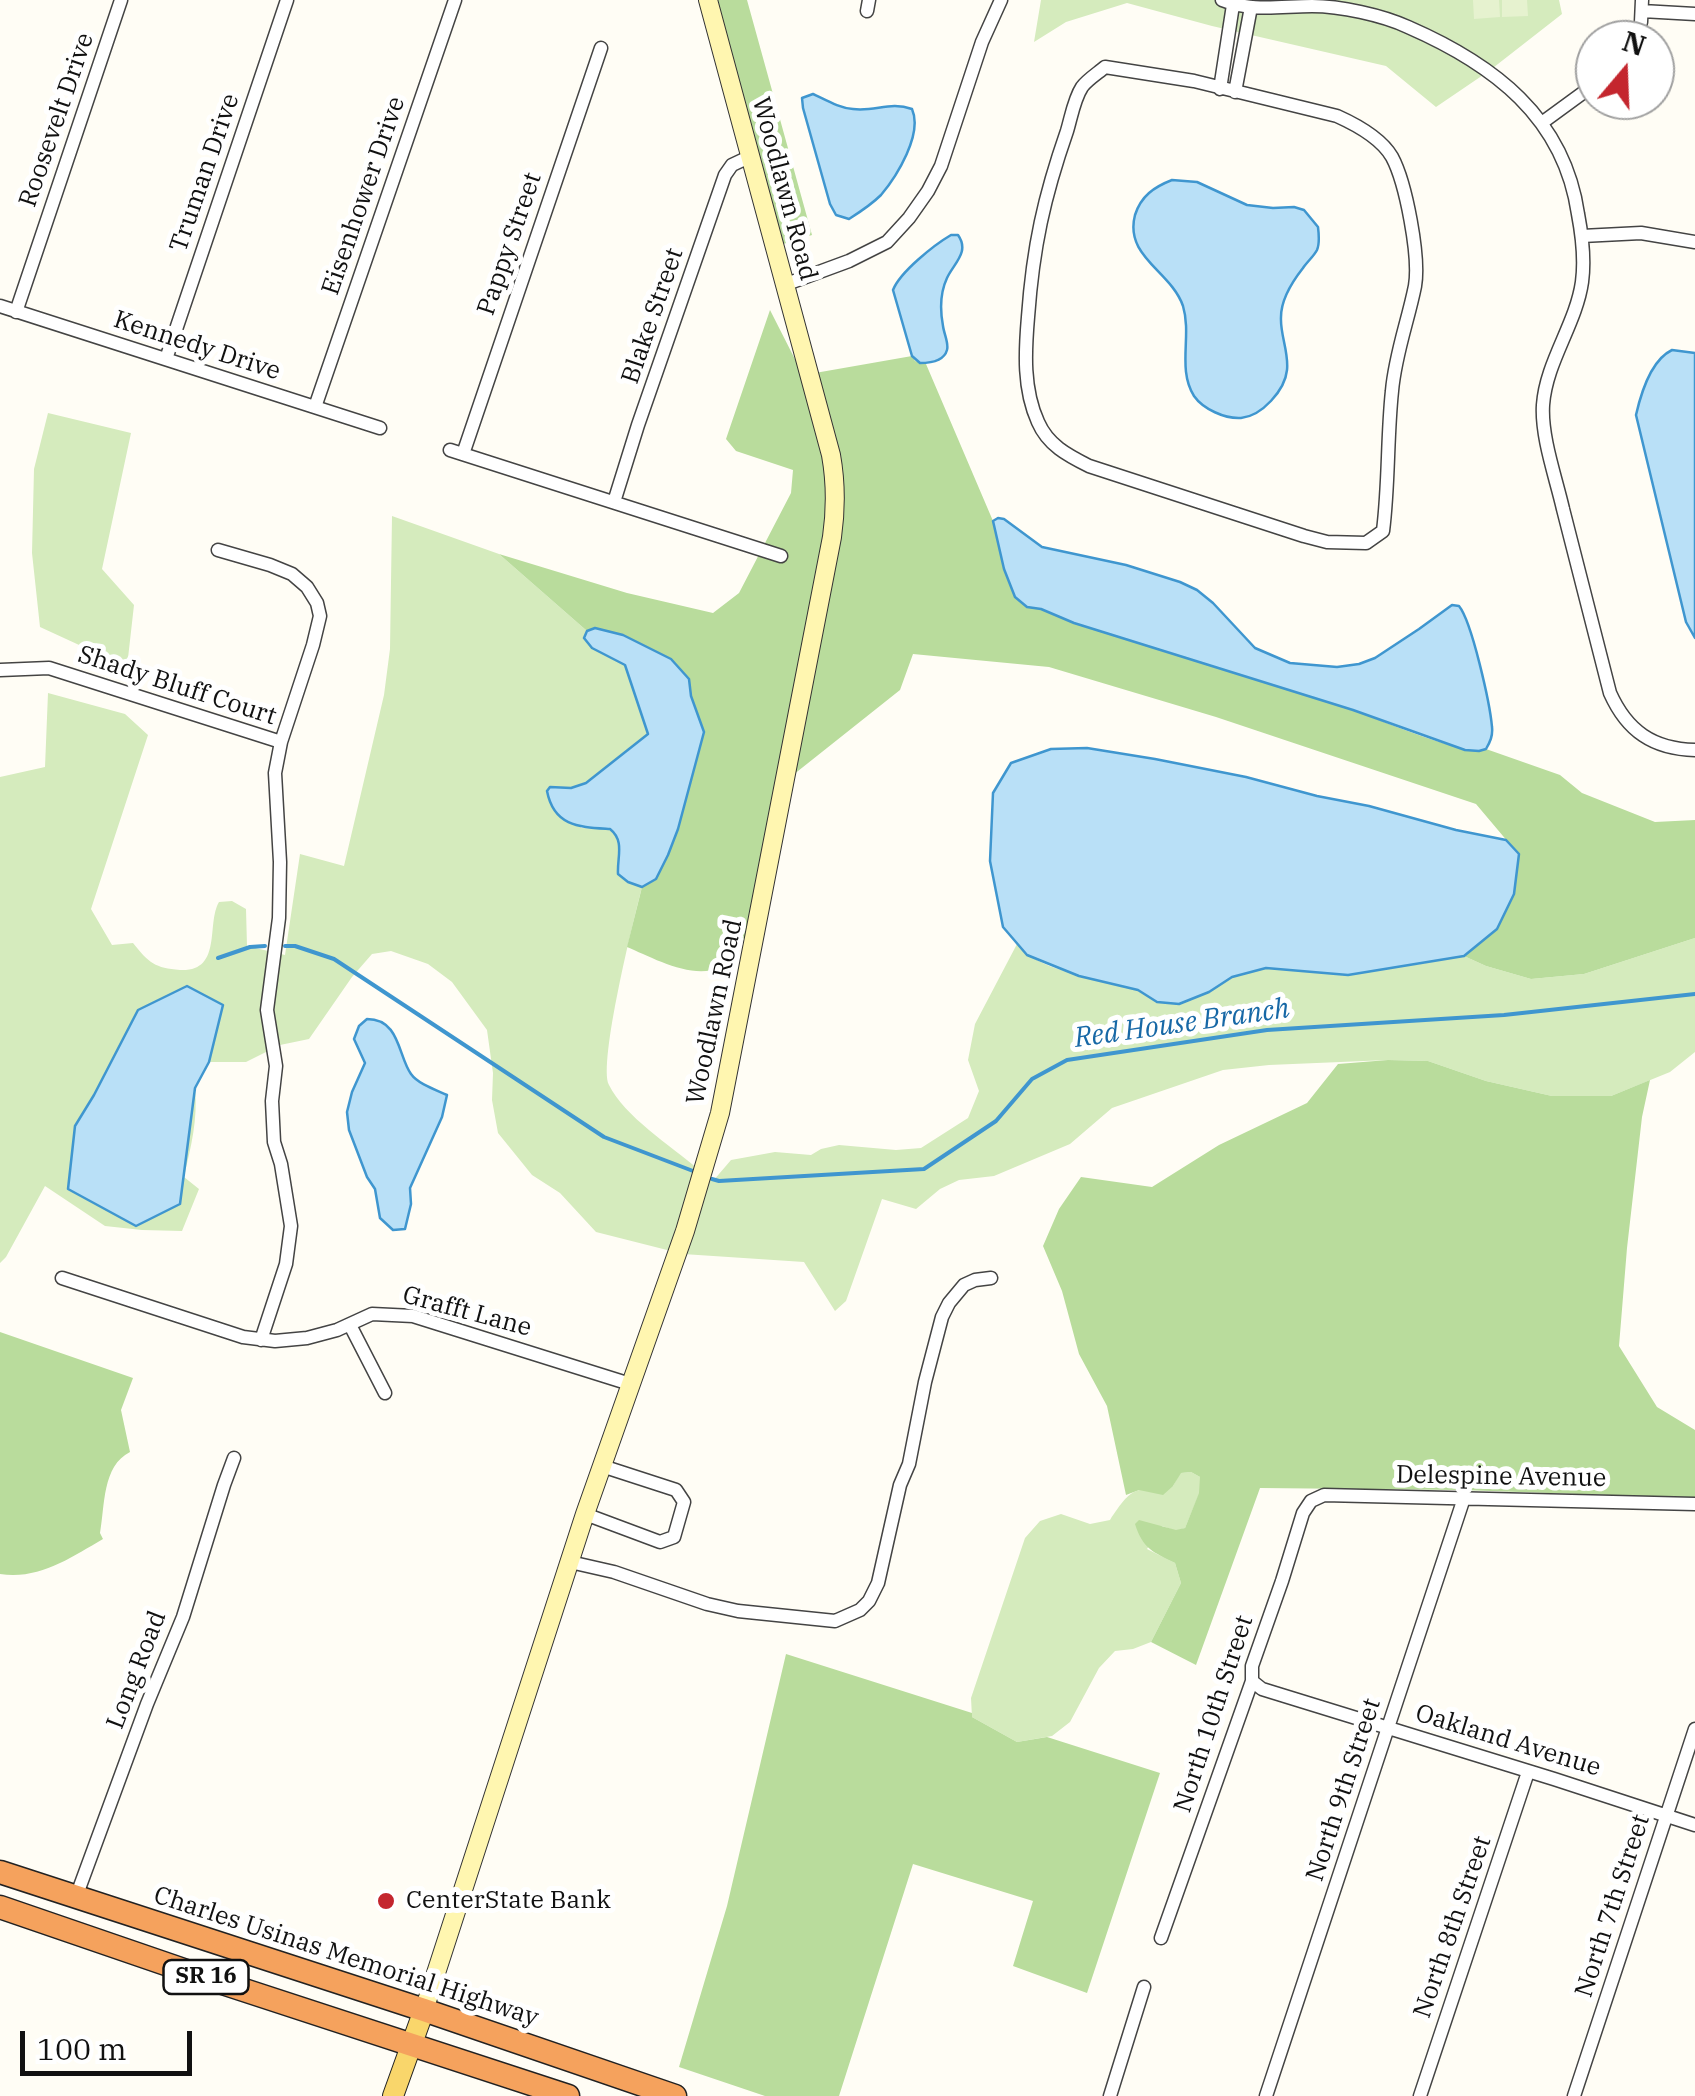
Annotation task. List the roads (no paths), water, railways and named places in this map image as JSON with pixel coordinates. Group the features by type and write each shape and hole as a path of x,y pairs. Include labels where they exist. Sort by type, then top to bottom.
{"highway":[{"name":"Charles Usinas Memorial Highway","path":"0,1872 675,2096"},
{"name":"SR 16","path":"0,1907 567,2095"}],"main road":[{"path":"393,2096 424,2010"}],"street":[{"name":"Roosevelt Drive","path":"16,312 121,0"},
{"name":"Truman Drive","path":"166,360 287,0"},
{"name":"Eisenhower Drive","path":"315,407 455,0"},
{"name":"Woodlawn Road","path":"424,2010 585,1514 689,1218 720,1112 832,537 836,481 832,455 708,0"},
{"path":"784,285 887,242 909,218 942,166 982,42 1001,0"},
{"path":"1220,89 1228,2 1251,7 1315,6 1406,25 1454,49 1508,86 1542,122 1563,158 1576,196 1582,236 1582,283 1549,376 1543,406 1548,450 1617,709 1628,726 1649,740 1695,750"},
{"path":"1642,6 1695,14"},
{"path":"1235,92 1251,7"},
{"name":"Pappy Street","path":"601,48 456,452 614,502"},
{"path":"1105,68 1194,81 1235,92 1337,116 1358,126 1391,156 1404,191 1416,257 1416,282 1399,344 1392,391 1383,530 1366,543 1327,542 1304,536 1089,466 1049,442 1037,421 1024,363 1032,261 1054,167 1082,87 1105,68"},
{"path":"1542,122 1575,98"},
{"name":"Blake Street","path":"614,502 725,175 732,164 749,157"},
{"path":"1582,236 1640,234 1695,242"},
{"name":"Kennedy Drive","path":"0,306 380,428"},
{"path":"614,502 782,556"},
{"path":"218,550 292,574 307,587 320,616 275,773 280,862 278,918 266,1010 276,1066 272,1101 274,1142 291,1226 286,1264 261,1340"},
{"name":"Shady Bluff Court","path":"0,670 49,668 281,742"},
{"name":"Grafft Lane","path":"62,1278 261,1340 308,1338 372,1314 414,1316 630,1384"},
{"path":"570,1562 614,1572 707,1604 759,1614 836,1621 860,1610 878,1583 942,1317 964,1286 991,1278"},
{"path":"350,1325 385,1393"},
{"name":"Long Road","path":"76,1897 146,1704 183,1616 234,1458"},
{"path":"585,1514 660,1542 674,1537 684,1502 676,1490 602,1466"},
{"name":"Delespine Avenue","path":"1308,1504 1324,1496 1695,1504"},
{"name":"North 9th Street","path":"1266,2096 1464,1498"},
{"name":"North 10th Street","path":"1161,1938 1252,1680 1252,1666 1308,1504"},
{"name":"Oakland Avenue","path":"1252,1680 1262,1689 1695,1825"},
{"name":"North 7th Street","path":"1574,2096 1695,1729"},
{"name":"North 8th Street","path":"1420,2096 1528,1772"},
{"path":"1110,2096 1144,1987"}],"water":[{"path":"813,94 861,110 897,106 912,109 914,130 901,166 881,195 849,219 836,215 830,204 803,108 802,98"},
{"path":"1172,180 1197,182 1247,205 1304,210 1318,227 1317,250 1295,279 1281,310 1287,357 1285,378 1271,401 1249,416 1221,415 1194,396 1186,375 1183,306 1136,242 1133,230 1141,202 1154,189"},
{"path":"951,235 958,235 962,247 942,296 947,350 940,359 920,363 912,356 893,290 910,267"},
{"path":"1672,350 1695,353 1695,638 1686,622 1636,415 1653,369"},
{"path":"998,518 1042,547 1126,565 1197,590 1255,648 1290,663 1337,667 1359,664 1375,658 1452,605 1459,606 1484,683 1492,727 1489,744 1479,751 1465,750 1353,710 1027,607 1015,597 1004,569 993,521"},
{"path":"595,628 623,635 671,659 689,679 704,732 668,855 656,879 642,887 618,874 619,844 615,834 610,829 579,826 562,818 550,803 547,791 550,787 571,788 586,783 648,734 625,665 592,648 584,638 587,631"},
{"path":"1087,748 1246,777 1506,840 1519,854 1514,894 1497,929 1464,956 1348,975 1266,968 1232,977 1179,1004 1157,1002 1138,990 1079,976 1027,955 1003,927 990,861 993,793 1011,763 1051,749"},
{"path":"187,986 223,1005 209,1062 195,1088 180,1204 136,1226 68,1189 75,1126 138,1010"},
{"path":"367,1019 386,1025 392,1032 414,1078 447,1095 442,1117 410,1188 405,1229 393,1230 380,1218 375,1189 349,1130 347,1112 365,1063 354,1039"}],"waterway":[{"name":"Red House Branch","path":"218,958 265,946"},
{"name":"Red House Branch","path":"285,946 334,959 604,1137 693,1171"},
{"name":"Red House Branch","path":"712,1179 924,1169 996,1121 1032,1079 1067,1060 1267,1030 1504,1015 1695,994"}],"place":[{"name":"CenterState Bank","path":"386,1901"}]}
